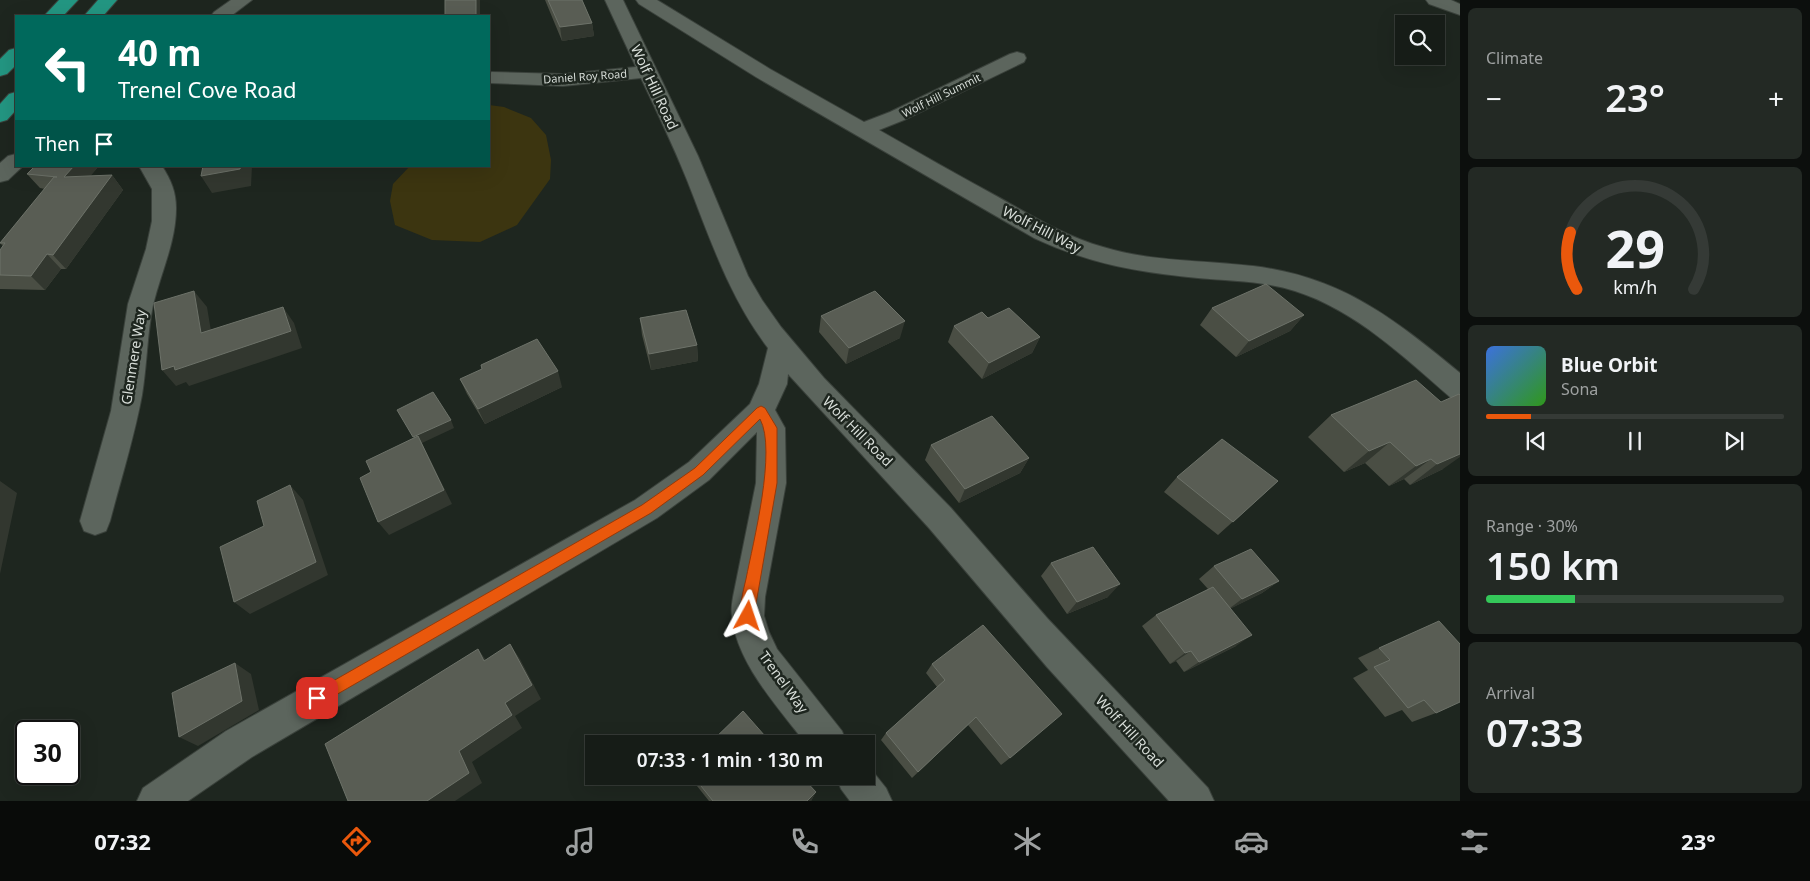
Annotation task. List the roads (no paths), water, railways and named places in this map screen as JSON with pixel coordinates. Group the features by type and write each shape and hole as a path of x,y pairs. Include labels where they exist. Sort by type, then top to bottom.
{"highway":[{"path":"54,15 69,0"},
{"path":"94,15 108,0"},
{"path":"0,70 15,55"},
{"path":"0,116 15,99"}],"street":[{"path":"221,15 243,0"},
{"name":"Wolf Hill Road","path":"614,0 696,177 735,276 753,307 781,346 808,381 894,468 958,538 1019,611 1195,801"},
{"name":"Wolf Hill Way","path":"645,0 763,73 1042,232 1085,251 1130,262 1219,270 1287,280 1326,293 1382,325 1460,389"},
{"path":"1435,0 1460,10"},
{"name":"Wolf Hill Summit","path":"864,129 898,116 1018,58"},
{"name":"Daniel Roy Road","path":"492,78 563,80 648,72"},
{"path":"0,174 15,162"},
{"name":"Glenmere Way","path":"95,521 128,398 135,332 141,304 164,226 164,192 157,175 151,167"},
{"path":"156,801 238,744 646,509 699,472 761,411 773,384 781,346"},
{"name":"Trenel Way","path":"761,411 771,428 771,483 749,597 748,616 753,636 765,661 822,735"},
{"path":"861,785 874,801"}]}
